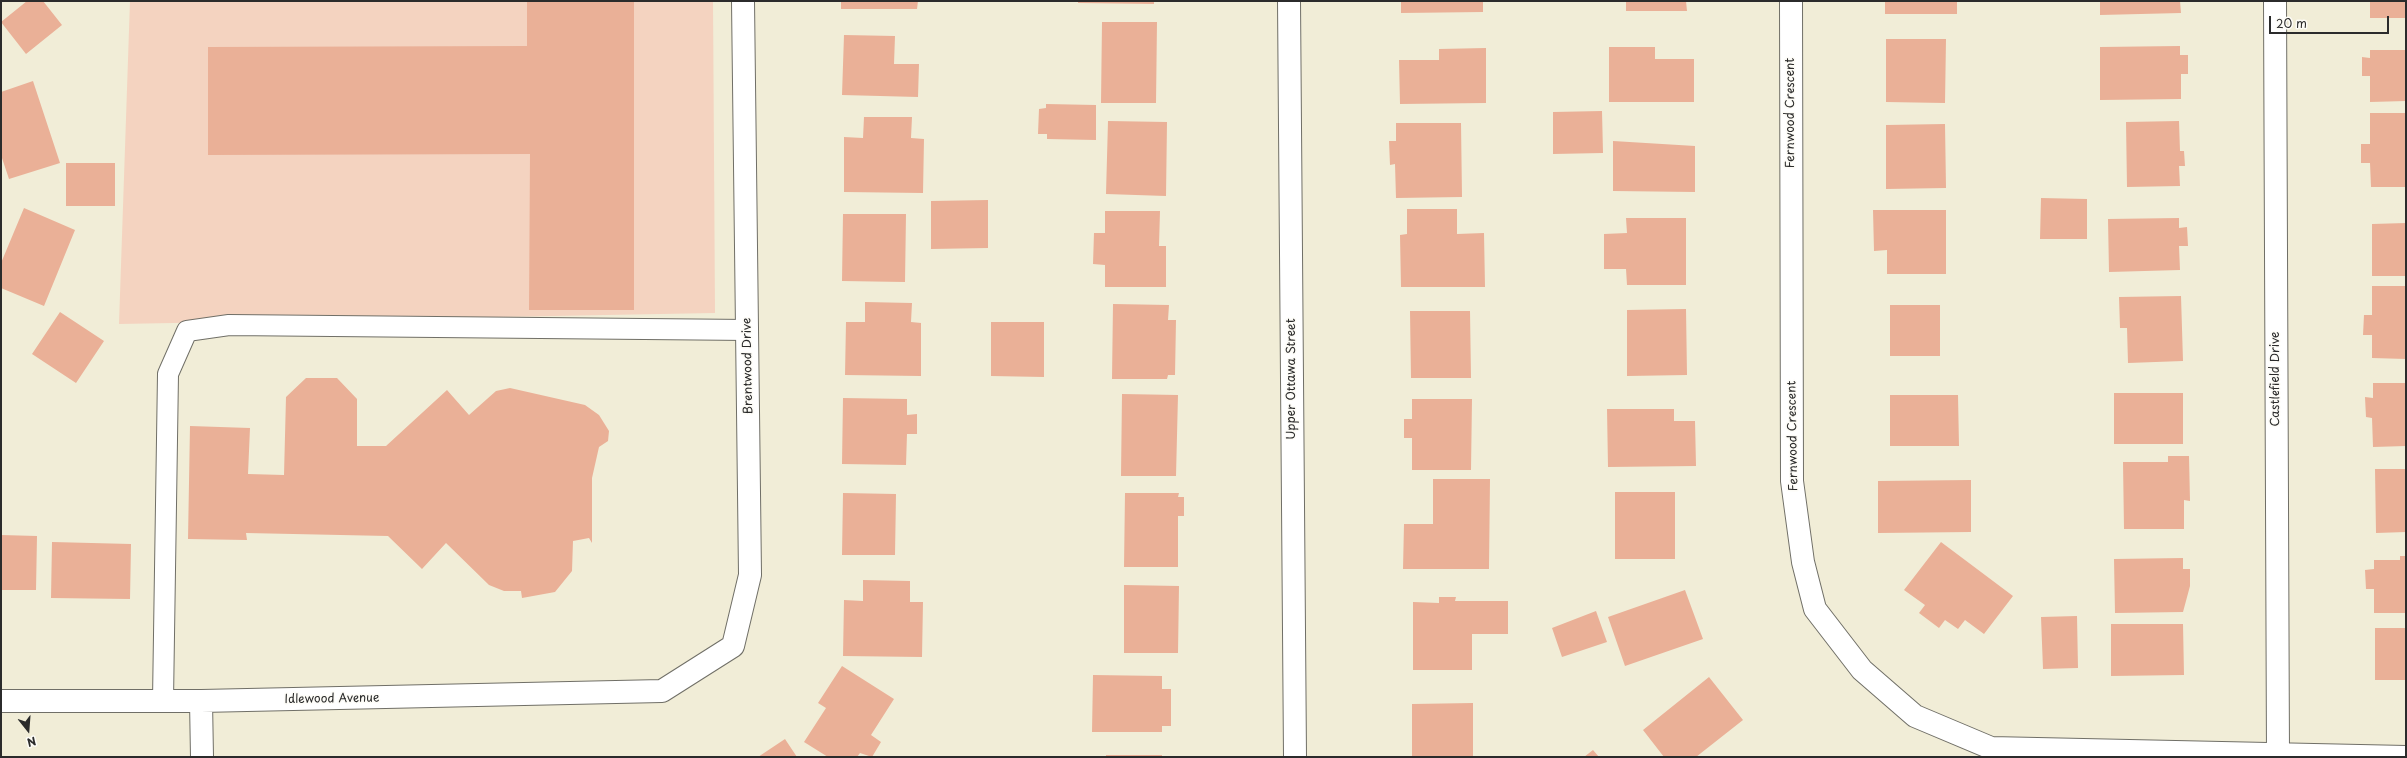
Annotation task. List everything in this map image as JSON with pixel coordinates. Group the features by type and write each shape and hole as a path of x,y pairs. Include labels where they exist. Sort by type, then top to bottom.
{"street":[{"name":"Brentwood Drive","path":"662,691 733,646 750,575 748,330 742,95 743,1"},
{"name":"Upper Ottawa Street","path":"1289,1 1295,757"},
{"name":"Fernwood Crescent","path":"1791,1 1792,481 1803,562 1815,609 1862,670 1914,716 1991,748 2278,756 2406,757"},
{"name":"Castlefield Drive","path":"2275,1 2278,756"},
{"name":"Idlewood Avenue","path":"1,702 201,701 662,691"},
{"path":"201,701 202,757"}],"lane":[{"path":"163,700 168,374 187,331 229,325 748,330"}],"shaded area":[{"path":"130,1 713,1 715,313 119,324"}],"building":[{"path":"27,1 43,1 62,25 26,54 1,22"},
{"path":"527,1 634,1 634,310 529,310 530,154 208,155 208,47 527,46"},
{"path":"841,1 918,1 917,9 841,9"},
{"path":"1078,1 1154,1 1154,4 1078,3"},
{"path":"1401,1 1483,1 1483,12 1401,13"},
{"path":"1626,1 1686,1 1687,11 1626,11"},
{"path":"1885,1 1957,1 1957,14 1885,14"},
{"path":"2100,1 2180,1 2181,13 2100,15"},
{"path":"2370,1 2406,1 2406,18 2370,18"},
{"path":"1102,22 1157,22 1156,103 1101,103"},
{"path":"844,35 895,36 894,64 919,64 918,97 842,95"},
{"path":"1886,39 1946,39 1945,103 1886,102"},
{"path":"2180,46 2180,55 2188,55 2188,74 2181,74 2181,99 2100,100 2100,47"},
{"path":"1609,47 1655,47 1655,59 1694,59 1694,102 1609,102"},
{"path":"1486,48 1486,103 1400,104 1399,60 1439,60 1439,49"},
{"path":"2370,50 2406,50 2406,101 2370,102 2370,76 2362,76 2362,57 2370,58"},
{"path":"33,81 60,163 9,179 1,155 1,92"},
{"path":"1046,104 1096,105 1096,140 1047,139 1047,134 1038,134 1039,109 1046,108"},
{"path":"1602,111 1603,153 1553,154 1553,112"},
{"path":"2370,113 2406,113 2406,187 2371,187 2370,163 2361,163 2361,144 2370,144"},
{"path":"864,117 912,117 911,138 924,139 923,193 844,192 844,137 863,138"},
{"path":"1108,121 1167,122 1166,196 1106,194"},
{"path":"2179,121 2180,151 2184,151 2185,166 2179,166 2180,186 2127,187 2126,122"},
{"path":"1396,123 1461,123 1462,197 1396,198 1395,164 1390,165 1389,141 1396,141"},
{"path":"1945,124 1946,188 1886,189 1886,125"},
{"path":"1613,141 1695,146 1695,192 1613,191"},
{"path":"66,163 115,163 115,206 66,206"},
{"path":"2041,198 2087,199 2087,239 2040,239"},
{"path":"988,200 988,248 931,249 931,201"},
{"path":"24,208 75,230 44,306 1,288 1,263"},
{"path":"1407,209 1457,209 1457,234 1484,233 1485,287 1401,287 1400,235 1407,234"},
{"path":"1873,210 1946,210 1946,274 1887,274 1887,250 1874,251"},
{"path":"1105,211 1160,211 1159,246 1166,246 1166,287 1105,287 1105,265 1093,264 1094,233 1105,233"},
{"path":"843,214 906,214 905,282 842,281"},
{"path":"1626,218 1686,218 1686,285 1627,285 1626,269 1604,269 1604,234 1627,233"},
{"path":"2179,218 2179,228 2187,227 2188,246 2179,246 2180,270 2109,272 2108,219"},
{"path":"2406,223 2406,276 2372,276 2372,224"},
{"path":"2372,286 2406,286 2406,359 2372,358 2372,335 2363,335 2364,315 2372,315"},
{"path":"2181,296 2183,361 2128,363 2127,328 2120,328 2119,297"},
{"path":"865,302 912,303 911,322 921,323 921,376 845,375 846,322 865,322"},
{"path":"1113,304 1169,305 1168,320 1176,320 1175,375 1168,375 1167,379 1112,379"},
{"path":"1890,305 1940,305 1940,356 1890,356"},
{"path":"1686,309 1687,375 1627,376 1627,310"},
{"path":"1410,311 1470,311 1471,378 1411,378"},
{"path":"60,312 104,341 76,383 32,354"},
{"path":"991,322 1044,322 1044,377 991,376"},
{"path":"306,378 337,378 357,399 357,446 386,446 447,390 469,415 496,391 510,388 585,405 599,415 609,431 608,441 599,447 592,478 592,543 589,538 573,541 572,571 555,592 522,598 521,591 504,591 489,585 446,543 422,569 388,536 246,533 247,540 188,539 190,426 250,428 248,474 284,475 286,397"},
{"path":"2373,383 2406,383 2406,446 2373,447 2372,418 2366,417 2365,397 2373,398"},
{"path":"2114,393 2183,393 2183,444 2114,444"},
{"path":"1122,394 1178,395 1176,476 1121,476"},
{"path":"1890,395 1958,395 1959,446 1890,446"},
{"path":"843,398 907,399 907,415 917,414 917,434 907,434 906,465 842,464"},
{"path":"1412,399 1472,399 1471,470 1412,470 1412,438 1404,438 1404,419 1412,419"},
{"path":"1607,409 1674,409 1674,421 1695,421 1696,466 1608,467"},
{"path":"2168,456 2189,456 2190,501 2184,500 2184,529 2124,529 2123,462 2168,462"},
{"path":"2375,469 2406,469 2406,532 2376,533"},
{"path":"1433,479 1490,479 1489,569 1403,569 1404,524 1433,524"},
{"path":"1971,480 1971,532 1878,533 1878,481"},
{"path":"1615,492 1675,492 1675,559 1615,559"},
{"path":"843,493 896,494 895,555 842,555"},
{"path":"1125,493 1179,493 1178,497 1184,497 1184,516 1178,516 1178,567 1124,567"},
{"path":"1,535 37,536 36,590 1,590"},
{"path":"52,542 131,544 130,599 51,598"},
{"path":"1941,542 2013,596 1984,634 1965,620 1958,629 1945,620 1939,628 1919,613 1925,605 1904,590"},
{"path":"2400,556 2406,556 2406,613 2374,613 2374,589 2366,589 2365,570 2374,569 2374,560 2400,560"},
{"path":"2183,558 2183,569 2190,569 2190,586 2183,612 2115,613 2114,559"},
{"path":"863,580 910,581 910,602 923,602 922,657 843,656 844,600 863,601"},
{"path":"1124,585 1179,586 1178,653 1124,653"},
{"path":"1685,590 1703,639 1625,666 1608,617"},
{"path":"1439,597 1456,597 1455,601 1508,601 1508,634 1472,634 1472,670 1413,670 1413,602 1439,603"},
{"path":"1596,611 1607,642 1562,657 1552,628"},
{"path":"2077,616 2078,668 2043,669 2041,617"},
{"path":"2111,624 2183,624 2184,675 2111,676"},
{"path":"2375,628 2406,628 2406,680 2375,680"},
{"path":"842,666 894,699 871,735 881,742 872,757 860,753 857,757 828,757 804,742 826,708 818,703"},
{"path":"1093,675 1162,676 1162,689 1171,689 1171,726 1162,726 1162,732 1092,732"},
{"path":"1709,677 1743,720 1696,757 1664,757 1643,730"},
{"path":"1473,703 1473,757 1412,757 1412,704"},
{"path":"785,739 797,757 758,757"},
{"path":"1593,750 1599,757 1584,757"},
{"path":"1106,755 1162,755 1162,757 1106,757"}]}
